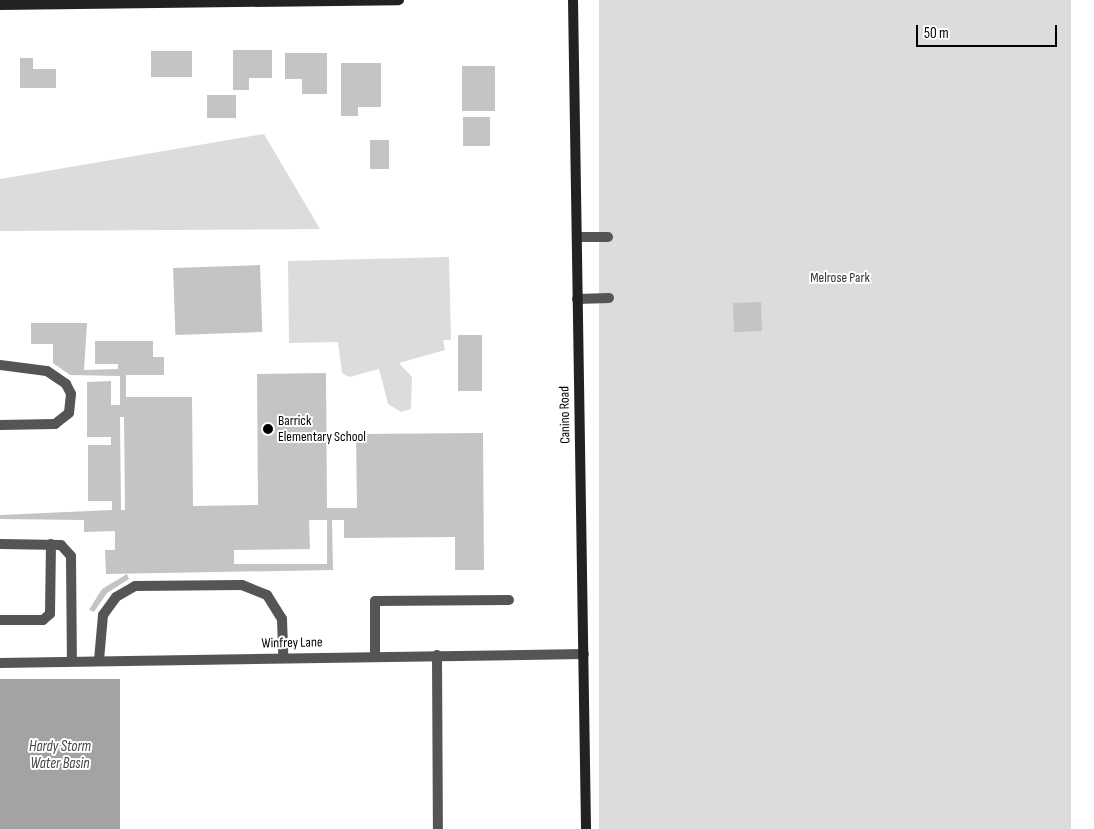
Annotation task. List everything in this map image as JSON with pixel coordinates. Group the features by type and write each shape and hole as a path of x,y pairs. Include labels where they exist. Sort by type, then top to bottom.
{"street":[{"path":"0,5 398,0"},
{"name":"Canino Road","path":"573,0 586,829"},
{"path":"577,238 608,237"},
{"path":"577,299 609,298"},
{"path":"0,365 47,371 66,384 71,394 69,413 55,424 0,425"},
{"path":"0,544 61,545 71,556 72,661"},
{"path":"0,620 43,620 50,614 50,544"},
{"path":"99,660 103,615 116,597 135,586 242,586 267,595 282,619 283,656"},
{"path":"375,656 375,601 509,600"},
{"name":"Winfrey Lane","path":"0,663 283,656 584,654"},
{"path":"437,655 438,829"}],"green space":[{"name":"Melrose Park","path":"599,0 1071,0 1071,829 599,829"},
{"path":"264,134 320,229 0,231 0,179"},
{"path":"449,257 451,340 443,340 445,350 399,363 412,377 411,409 401,412 388,404 379,369 349,377 342,373 338,342 289,343 288,261"}],"water":[{"name":"Hardy Storm Water Basin","path":"0,679 120,679 120,829 0,829"}],"building":[{"path":"233,50 272,50 272,78 249,78 249,90 233,90"},
{"path":"151,51 192,51 192,77 151,77"},
{"path":"285,53 327,53 327,94 302,94 302,79 285,79"},
{"path":"20,58 33,58 33,69 56,69 56,88 20,88"},
{"path":"341,63 381,63 381,107 358,107 358,116 341,116"},
{"path":"462,66 495,66 495,111 462,111"},
{"path":"207,95 236,95 236,118 207,118"},
{"path":"463,117 490,117 490,146 463,146"},
{"path":"370,140 389,140 389,169 370,169"},
{"path":"260,265 262,332 175,335 173,268"},
{"path":"761,302 762,331 734,332 733,303"},
{"path":"31,323 87,323 84,370 118,369 118,364 95,364 95,341 153,341 153,357 164,357 164,375 126,375 126,397 192,397 193,506 258,505 257,374 326,373 327,508 357,508 356,434 483,433 484,570 455,570 455,537 344,538 344,520 332,520 333,570 106,574 105,550 115,550 115,531 84,532 84,520 0,519 0,515 112,510 112,501 88,501 88,445 111,445 111,437 87,437 87,382 111,381 111,405 120,405 120,376 70,375 53,363 53,344 31,344","holes":["120,417 124,417 125,510 121,510","309,520 327,520 327,564 234,564 234,550 310,549"]},
{"path":"458,335 482,335 482,391 458,391"},
{"path":"127,574 129,579 107,593 94,612 89,610 102,589"}],"place":[{"name":"Barrick Elementary School","path":"268,429"}]}
